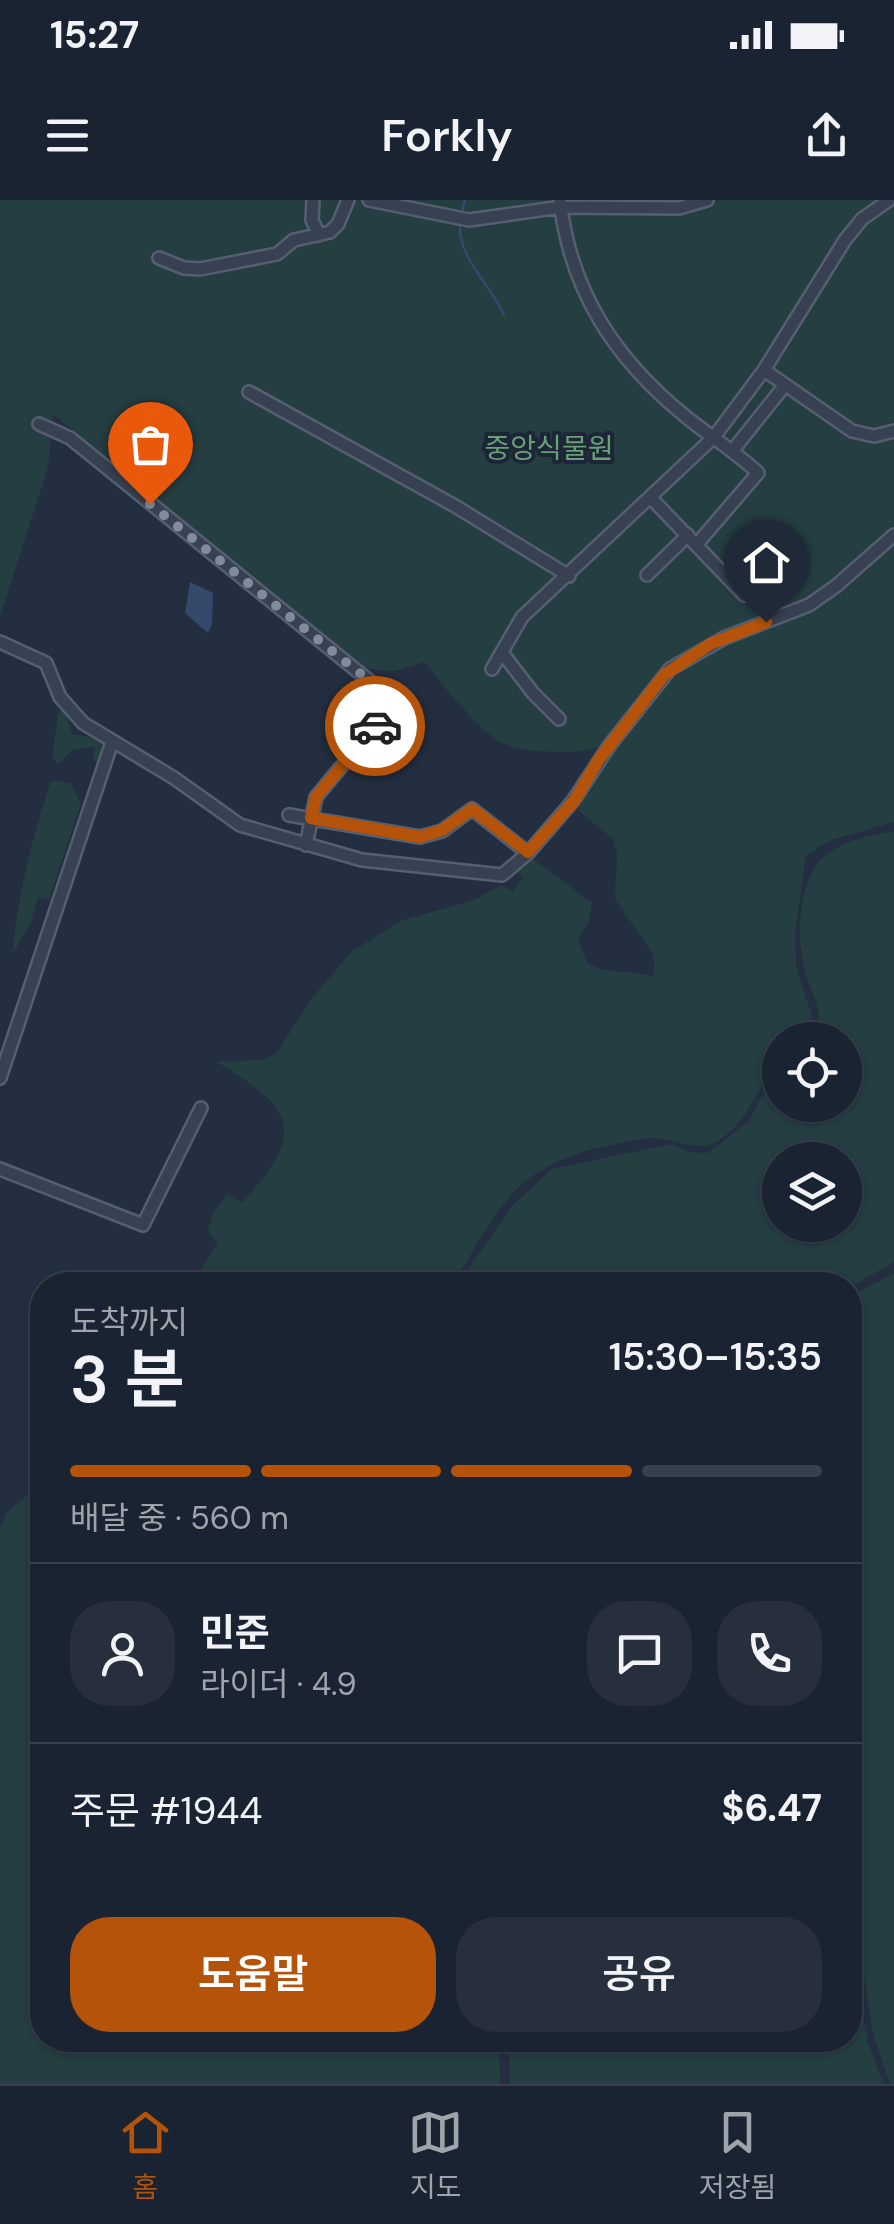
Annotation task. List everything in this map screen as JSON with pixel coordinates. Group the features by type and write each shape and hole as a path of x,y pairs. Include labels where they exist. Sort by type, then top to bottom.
{"street":[{"path":"312,200 312,220 319,235"},
{"path":"159,258 184,268 220,268 278,254 294,240 319,235 338,224 348,200"},
{"path":"369,200 470,220 560,203 680,208 707,200"},
{"path":"492,669 522,618 652,500 714,437 764,370 845,240 862,219 888,200"},
{"path":"560,203 578,281 616,348 656,392 758,473 693,540 647,574"},
{"path":"764,370 862,435 894,430"},
{"path":"733,450 785,384"},
{"path":"249,392 455,506 570,576"},
{"path":"39,424 70,438 388,696 384,715 316,797 306,845"},
{"path":"652,500 744,594"},
{"path":"0,642 41,659 68,708 112,742 174,778 240,825 362,860 416,863 494,876 510,871 574,801 599,759 670,669 724,638 809,605 894,535"},
{"path":"503,654 559,719"},
{"path":"0,1078 112,742"},
{"path":"289,815 420,837 442,830 472,809 528,852"},
{"path":"0,1169 143,1225 200,1108"}],"green space":[{"name":"중앙식물원","path":"0,200 894,200 894,531 818,596 684,656 609,742 572,752 526,750 502,743 484,729 425,662 392,672 365,668 53,414 48,467 0,617"},
{"path":"894,543 894,822 831,840 806,855 795,933 796,966 812,1016 809,1022 762,1022 762,1085 736,1126 707,1145 642,1139 572,1156 547,1167 510,1196 460,1272 198,1272 218,1245 208,1232 213,1213 227,1195 242,1203 277,1157 283,1139 284,1124 277,1109 263,1094 217,1062 262,1060 277,1053 309,1002 351,952 403,920 472,901 501,885 513,892 523,877 517,871 530,857 592,903 589,921 578,939 587,963 654,977 654,956 615,899 617,854 613,839 578,810 612,753 684,663 825,599"},
{"path":"59,711 65,712 72,734 102,739 99,761 93,760 95,747 72,750 58,764 52,756"},
{"path":"51,781 70,783 81,803 49,899 38,897 30,925 13,953 32,845"},
{"path":"894,831 894,1262 862,1280 862,1272 466,1272 514,1204 552,1169 672,1144 690,1152 708,1153 748,1122 762,1097 762,1122 862,1122 862,1022 816,1022 816,1002 800,944 804,894 817,865 834,849"},
{"path":"894,1273 894,2084 890,2084 873,2033 862,1964 862,1290"},
{"path":"30,1493 30,2052 499,2052 500,2084 0,2084 0,1527 7,1512"},
{"path":"862,2011 868,2043 884,2084 510,2084 509,2052 862,2052"}],"water":[{"path":"190,582 213,593 208,633 185,613"}],"waterway":[{"path":"461,215 465,200"},
{"path":"460,222 460,235 469,259 504,315"}],"way so far":[{"path":"150,504 388,696 388,708 375,726"}],"route":[{"path":"375,726 323,786 313,804 311,818 420,837 442,830 472,809 528,852 574,801 608,746 664,675 710,644 766,622"}]}
